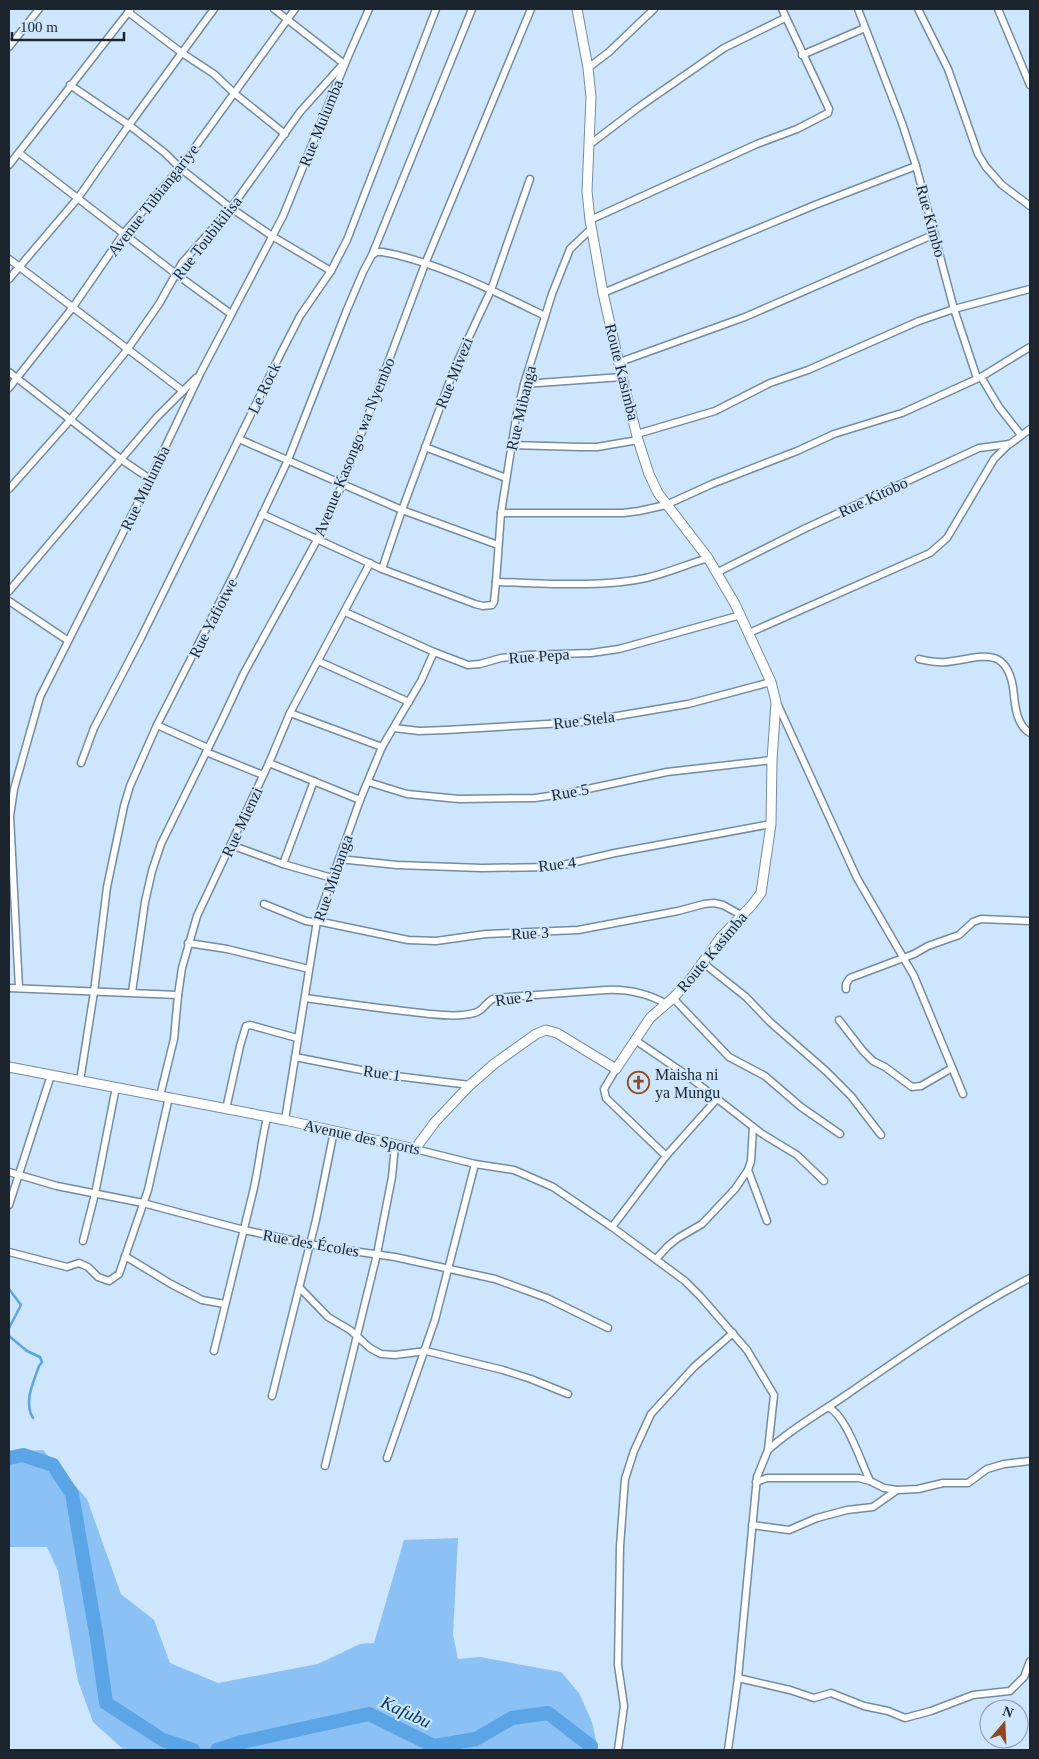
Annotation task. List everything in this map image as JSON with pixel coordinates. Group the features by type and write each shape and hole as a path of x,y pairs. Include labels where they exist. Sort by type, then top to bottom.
{"street":[{"path":"9,47 39,9"},
{"path":"9,280 78,198 214,9"},
{"path":"274,9 345,61"},
{"name":"Avenue Tubiangariye","path":"9,388 73,307 124,233 180,168 295,9"},
{"name":"Rue Mulumba","path":"19,988 10,816 14,789 40,697 67,640 150,479 201,372 283,216 345,61 369,9"},
{"name":"Le Rock","path":"81,763 94,728 141,638 189,537 300,316 331,271 347,240 436,9"},
{"name":"Rue Yafiotwe","path":"80,1081 94,992 107,887 124,806 135,774 157,725 208,628 288,460 362,272 372,255 472,9"},
{"name":"Avenue Kasongo wa Nyembo","path":"132,992 145,902 161,844 244,673 317,540 342,485 425,264 531,9"},
{"name":"Route Kasimba","path":"577,9 588,68 591,97 587,191 590,225 622,377 649,474 666,505 718,572 741,614 771,682 776,702 859,881 914,976 963,1094"},
{"path":"588,68 609,52 654,9"},
{"path":"782,9 802,55 866,28"},
{"name":"Rue Kimbo","path":"858,9 902,123 916,166 954,309 979,377 999,408 1021,435"},
{"path":"918,9 948,69 978,154 1002,185 1030,206"},
{"path":"998,9 1030,85"},
{"path":"9,165 129,10 182,53 214,74 234,93 285,134"},
{"path":"589,145 646,102 724,48 785,18"},
{"name":"Rue Mibanga","path":"382,569 475,604 488,607 492,605 496,582 501,512 516,418 524,384 545,316 570,249 590,225 757,144 797,129 829,111 802,55"},
{"name":"Rue Toubikilisa","path":"9,489 71,420 126,350 159,304 182,263 231,208 300,112 345,61"},
{"path":"70,85 129,125 231,208 272,236 331,271"},
{"path":"19,153 231,314"},
{"path":"603,293 815,205 916,166"},
{"name":"Rue Mivezi","path":"382,569 455,367 490,290 530,179"},
{"path":"620,362 745,317 935,234"},
{"path":"372,255 377,252 388,253 425,264 490,290 545,316"},
{"path":"9,259 126,350 183,391"},
{"path":"511,445 597,447 638,437 715,411 770,383 808,370 892,332 954,309 1030,288"},
{"path":"501,512 623,513 639,512 666,505 712,484 798,451 834,434 902,413 979,377 1030,347"},
{"path":"9,372 122,460 150,479"},
{"path":"9,591 157,417 201,372"},
{"path":"524,384 622,377"},
{"path":"749,633 930,553 947,538 994,459 1030,429"},
{"path":"239,439 402,510 498,545"},
{"name":"Rue Kitobo","path":"718,572 806,528 980,448 1010,444"},
{"path":"425,447 506,478"},
{"path":"262,514 382,569"},
{"path":"496,582 565,584 616,582 646,578 708,558"},
{"name":"Rue Mienzi","path":"9,1252 67,1267 79,1263 88,1267 98,1277 109,1281 119,1274 154,1168 174,1039 178,995 188,943 197,916 269,763 290,713 370,564"},
{"path":"9,601 67,640"},
{"name":"Rue Pepa","path":"345,612 434,652 468,665 528,655 591,653 619,649 741,614"},
{"name":"Rue Mubanga","path":"285,1120 317,921 360,800 382,747 421,682 434,652"},
{"path":"919,659 930,662 945,662 989,656 1005,664 1010,673 1018,717 1021,725 1030,733"},
{"path":"318,661 409,702"},
{"name":"Rue Stela","path":"394,728 419,731 582,722 688,704 771,682"},
{"name":"Route Kasimba","path":"666,1156 606,1098 604,1088 650,1018 690,980 720,937 752,905 761,893 771,824 772,760 776,702"},
{"path":"290,713 382,747"},
{"path":"157,725 263,775"},
{"name":"Rue 5","path":"368,782 407,794 459,799 535,798 569,793 667,772 772,760"},
{"path":"269,763 360,800"},
{"path":"283,864 314,781"},
{"name":"Rue 4","path":"339,859 425,866 482,868 554,867 615,853 771,824"},
{"path":"231,845 283,864 332,878"},
{"name":"Rue 3","path":"264,904 306,921 317,921 408,940 436,941 486,934 578,930 714,903 723,905 741,915"},
{"path":"846,989 847,980 850,978 959,935 973,922 981,919 1030,921"},
{"path":"188,943 227,949 309,969"},
{"path":"702,962 746,997 770,1022 826,1071 851,1096 882,1135"},
{"path":"9,988 178,995"},
{"name":"Rue 2","path":"305,998 358,1006 449,1015 473,1014 484,1008 490,999 495,998 624,989 653,996 669,1001 729,1057 764,1076 801,1107 840,1134"},
{"path":"839,1020 862,1051 912,1088 921,1086 952,1068"},
{"path":"226,1109 246,1026 250,1025 297,1038"},
{"path":"415,1149 436,1122 470,1085 494,1064 536,1034 546,1030 557,1033 616,1069"},
{"path":"635,1040 682,1072 753,1127 797,1155 824,1182"},
{"name":"Rue 1","path":"295,1057 387,1075 470,1085"},
{"name":"Avenue des Sports","path":"9,1067 285,1120 475,1164 514,1170 553,1187 612,1227 685,1281 733,1332 747,1350 774,1395 768,1450"},
{"path":"9,1205 51,1075"},
{"path":"83,1241 95,1194 116,1087"},
{"path":"612,1227 666,1156 716,1100"},
{"path":"214,1351 259,1167 260,1143 267,1118"},
{"path":"656,1260 678,1238 702,1224 735,1189 748,1170 751,1161 753,1127"},
{"path":"272,1396 311,1244 334,1131"},
{"path":"325,1466 377,1254 392,1177 395,1145"},
{"path":"387,1458 436,1320 447,1268 475,1164"},
{"path":"748,1170 767,1221"},
{"name":"Rue des Écoles","path":"9,1172 57,1186 143,1203 244,1230 311,1244 377,1254 495,1279 548,1298 608,1328"},
{"path":"125,1256 202,1300 225,1304"},
{"path":"728,1750 738,1678 756,1482 761,1463 768,1450 787,1433 918,1346 1005,1291 1030,1278"},
{"path":"300,1288 328,1317 356,1334 370,1348 387,1355 426,1351 503,1370 568,1394"},
{"path":"618,1750 624,1706 618,1665 620,1546 625,1479 634,1451 651,1414 694,1367 733,1332"},
{"path":"828,1407 837,1412 843,1422 870,1481"},
{"path":"756,1482 767,1478 858,1478 870,1481 884,1488 897,1490 918,1489 943,1483 968,1483 987,1469 1004,1464 1030,1461"},
{"path":"752,1525 789,1530 817,1518 847,1510 873,1507 897,1490"},
{"path":"738,1678 790,1690 814,1698 831,1693 864,1706 888,1711 905,1718 931,1711 973,1695 1010,1690 1024,1677 1030,1661"}],"shaded area":[{"path":"43,1450 87,1499 121,1594 154,1620 170,1663 218,1683 318,1664 360,1644 374,1643 404,1540 458,1538 453,1635 458,1659 480,1657 561,1672 579,1693 592,1722 598,1750 123,1749 93,1722 78,1681 58,1571 47,1547 9,1547 9,1452"}],"waterway":[{"path":"9,1289 21,1305 9,1328"},
{"path":"9,1336 27,1351 40,1357 42,1362 29,1398 30,1412 33,1418"},
{"name":"Kafubu","path":"9,1458 23,1455 53,1465 72,1494 106,1703 163,1740 193,1750"},
{"name":"Kafubu","path":"217,1750 242,1742 369,1714 434,1746 476,1739 512,1718 548,1713 591,1746 590,1750"}],"place":[{"name":"Maisha ni ya Mungu","path":"639,1083"}]}
